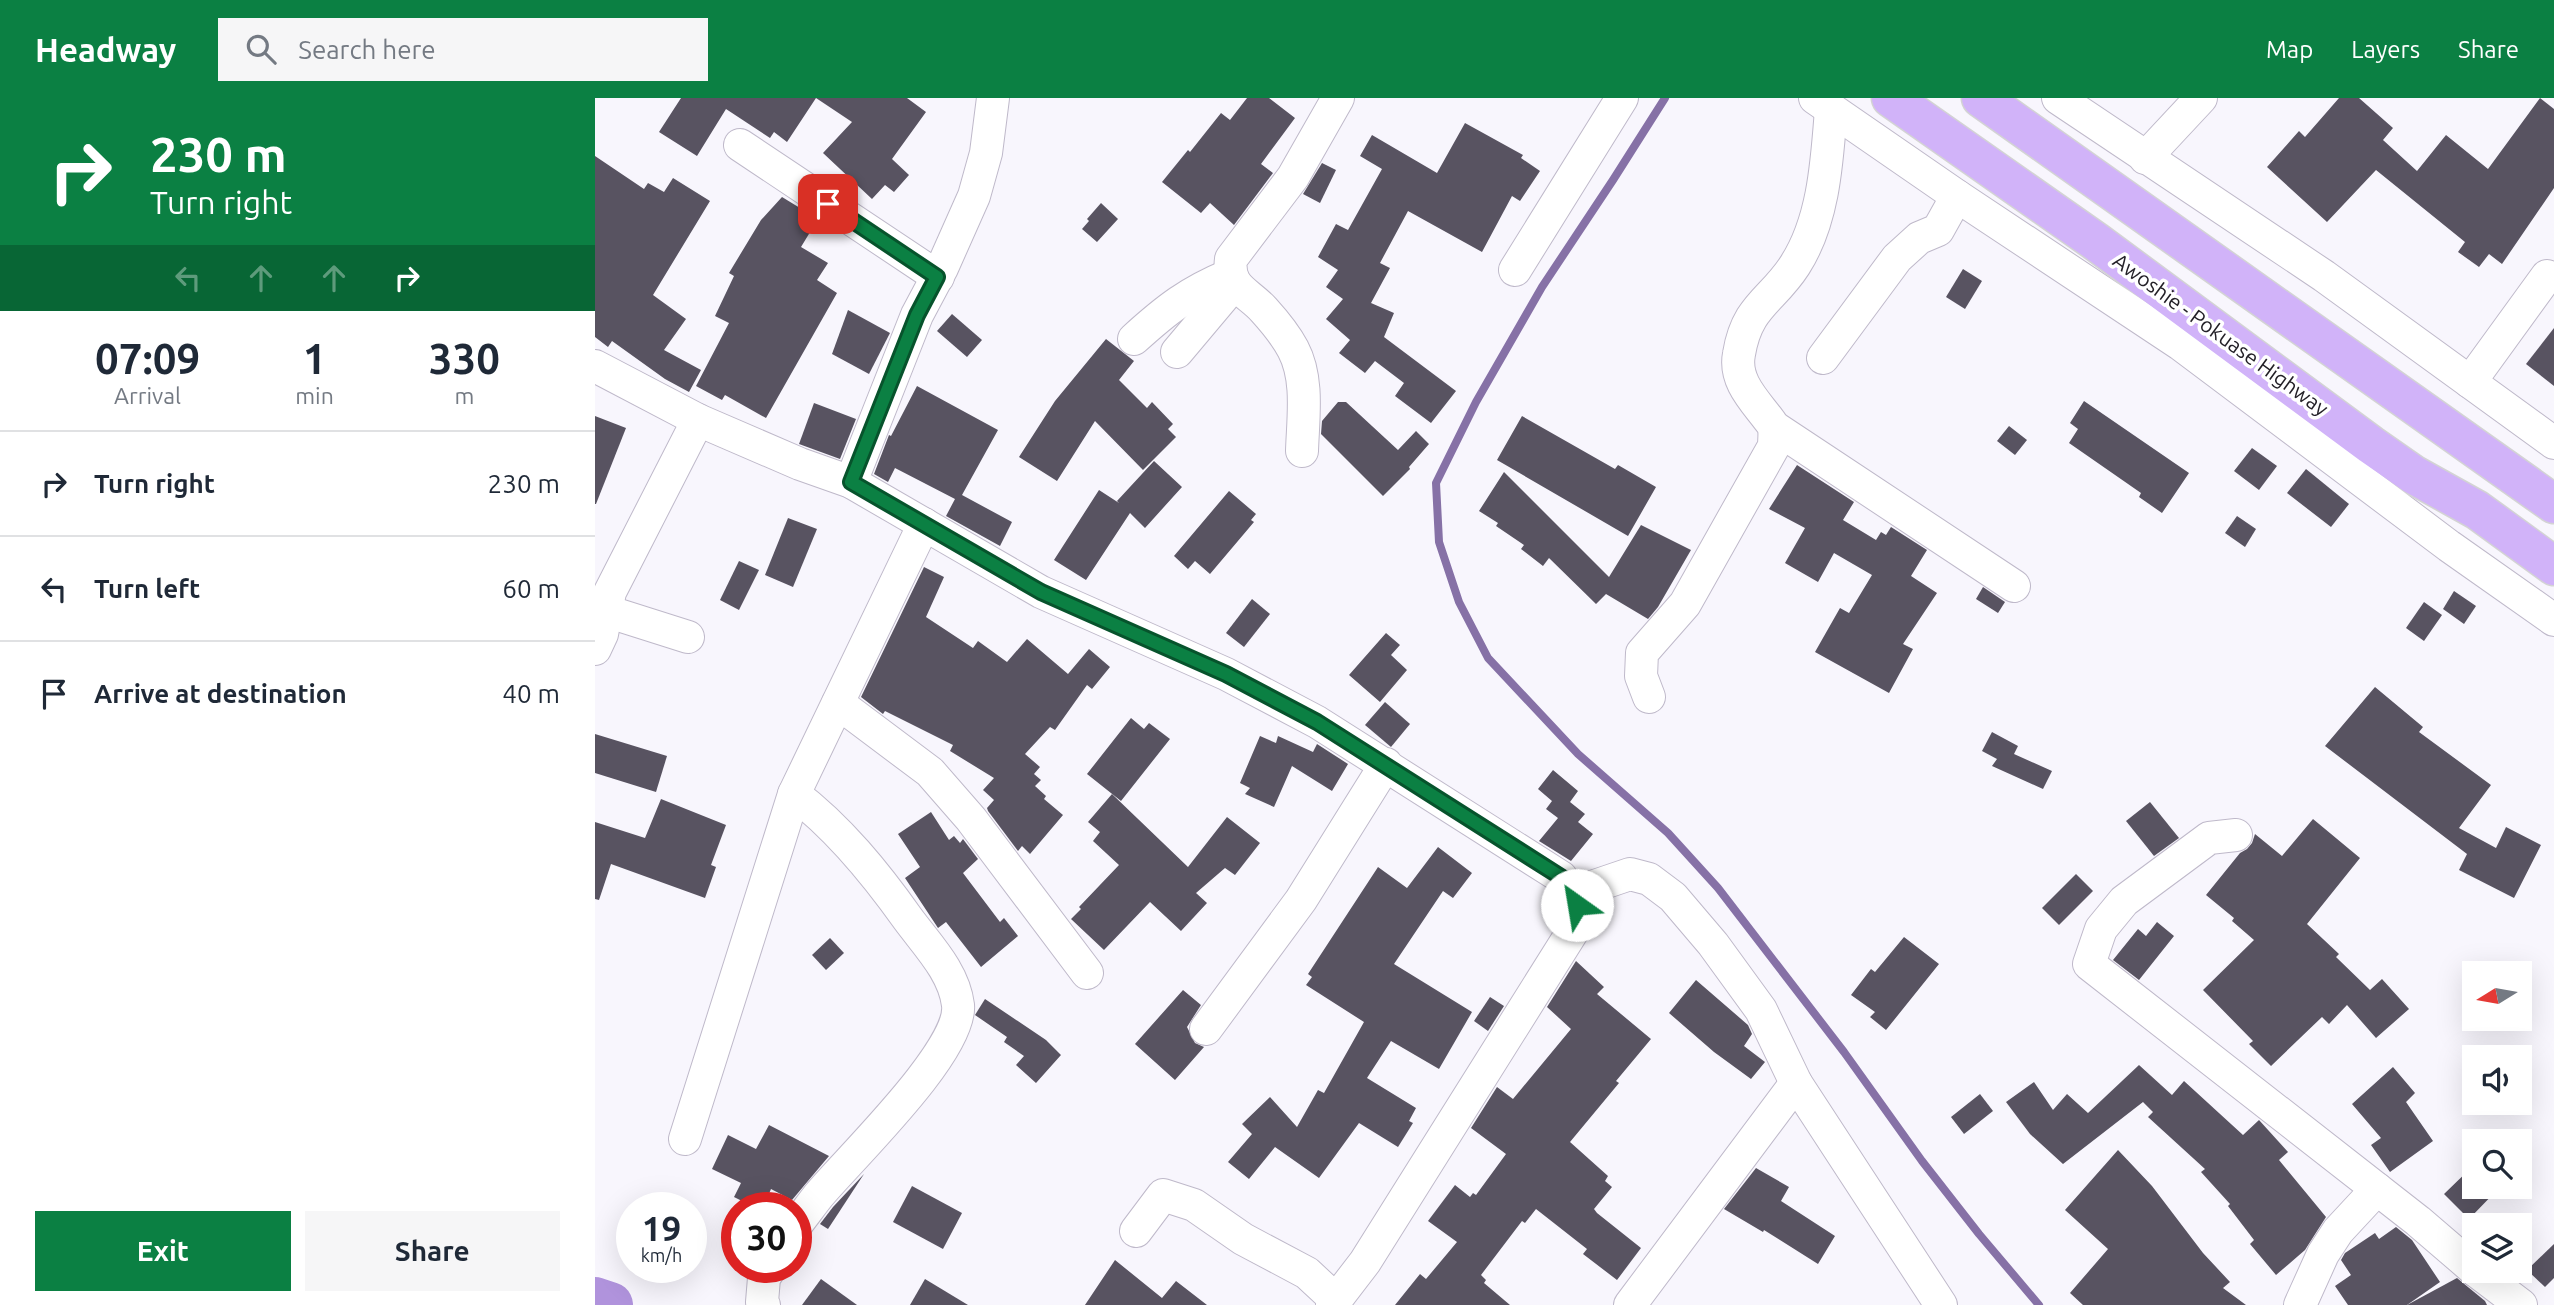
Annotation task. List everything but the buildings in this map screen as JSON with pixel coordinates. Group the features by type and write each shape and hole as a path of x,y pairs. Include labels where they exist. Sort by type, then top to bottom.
{"main road":[{"name":"Awoshie - Pokuase Highway","path":"1891,98 2095,241 2371,445 2414,475 2477,510 2554,566"},
{"path":"1981,98 2554,505"},
{"path":"2371,445 2412,403"}],"street":[{"path":"851,482 917,315 962,226 986,153 993,98"},
{"path":"1302,451 1304,388 1294,350 1264,309 1233,279 1231,259 1293,177 1338,98"},
{"path":"1515,270 1622,98"},
{"path":"2058,98 2323,276 2554,443"},
{"path":"2145,158 2201,98"},
{"path":"1823,103 1957,196 2180,344 2449,546 2554,620"},
{"path":"1823,103 1827,159 1813,229 1795,266 1755,309 1746,327 1738,358 1739,374 1747,392 1774,427 2014,586"},
{"path":"740,145 937,277"},
{"path":"1823,358 1897,258 1919,238 1938,230 1957,196"},
{"path":"2470,382 2547,276"},
{"path":"1134,339 1171,306 1200,287 1233,279"},
{"path":"1177,352 1233,279"},
{"path":"595,366 698,420 800,464 851,482 1041,592 1226,674 1317,722 1561,877 1574,893 1577,905 1571,934 1366,1262 1334,1302 1307,1273 1243,1239 1194,1205 1163,1195 1136,1231"},
{"path":"595,649 601,634 603,596 698,420"},
{"path":"1649,697 1641,676 1642,653 1685,604 1765,465 1774,446 1774,427"},
{"path":"685,1139 794,794 924,524"},
{"path":"603,596 626,616 688,637"},
{"path":"838,703 930,772 971,818 1087,973"},
{"path":"1206,1029 1301,900 1386,764"},
{"path":"794,794 872,869 953,981 959,1008 953,1030 942,1051 881,1127 812,1204"},
{"path":"2236,835 2209,838 2124,901 2101,929 2088,964 2377,1189 2462,1259"},
{"path":"1574,893 1630,874 1649,879 1673,897 1713,944 1761,1010 1796,1083 1941,1305"},
{"path":"1630,1305 1796,1083"},
{"path":"2300,1305 2323,1254 2339,1231 2377,1189"},
{"path":"764,1283 764,1305"},
{"path":"2492,1283 2521,1305"}],"waterway":[{"path":"1665,98 1542,287 1476,402 1436,483 1439,542 1459,602 1488,658 1578,754 1668,833 1718,888 1844,1052 1922,1161 2039,1305"},
{"path":"595,1300 610,1305"}],"route":[{"path":"828,204 937,277 917,315 851,482 1041,592 1226,674 1317,722 1561,877 1574,893 1577,905"}]}
